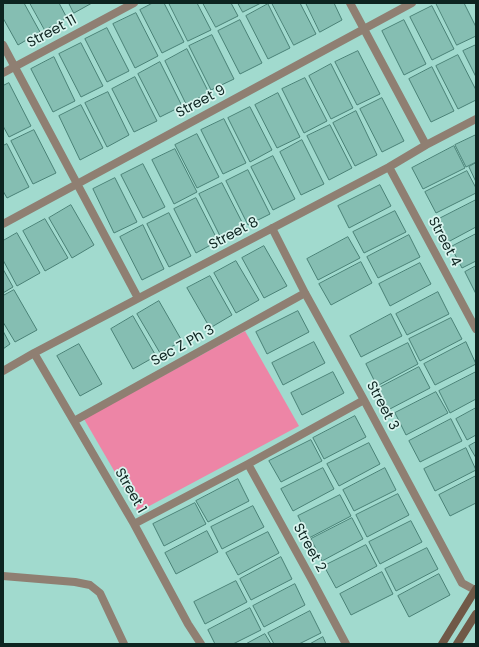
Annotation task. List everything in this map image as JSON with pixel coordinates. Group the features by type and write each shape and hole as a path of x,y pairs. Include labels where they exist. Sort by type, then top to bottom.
{"main road":[{"path":"442,644 476,590"},
{"path":"457,644 476,614"}],"street":[{"name":"Street 11","path":"3,73 134,3"},
{"path":"350,3 426,145"},
{"name":"Street 9","path":"3,224 412,3"},
{"path":"3,45 138,298"},
{"name":"Street 8","path":"3,371 34,352 272,228 476,119"},
{"name":"Street 4","path":"389,166 476,329"},
{"name":"Street 3","path":"272,228 305,293 462,583 476,590"},
{"name":"Sec Z Ph 3","path":"74,421 305,293"},
{"name":"Street 1","path":"34,352 134,524 188,624 201,644"},
{"path":"134,524 248,464 364,400"},
{"name":"Street 2","path":"248,464 346,644"},
{"path":"3,576 75,582 90,585 100,593 124,644"}],"shaded area":[{"path":"245,331 299,426 138,512 84,419"}],"building":[{"path":"3,3 24,3 40,32 18,45 3,18"},
{"path":"30,3 59,3 67,18 45,30"},
{"path":"69,3 92,3 74,13"},
{"path":"153,3 164,3 184,42 162,53 140,10"},
{"path":"169,3 197,3 211,30 188,41"},
{"path":"203,3 231,3 238,16 216,27"},
{"path":"238,3 261,3 243,12"},
{"path":"272,3 300,3 316,34 294,45"},
{"path":"306,3 334,3 342,20 320,32"},
{"path":"436,3 464,3 476,27 476,36 457,45"},
{"path":"268,4 290,48 268,59 246,16"},
{"path":"432,6 454,49 432,60 410,17"},
{"path":"136,13 158,56 135,68 113,24"},
{"path":"240,20 262,63 240,74 218,31"},
{"path":"404,20 426,64 404,75 382,31"},
{"path":"107,28 129,71 107,82 85,39"},
{"path":"212,35 234,79 211,90 189,46"},
{"path":"81,43 103,86 81,97 59,54"},
{"path":"476,45 476,77 463,51"},
{"path":"187,49 209,93 186,104 165,61"},
{"path":"358,51 380,94 357,105 335,62"},
{"path":"458,55 476,90 476,100 458,109 436,66"},
{"path":"54,57 75,101 53,112 31,69"},
{"path":"160,62 182,106 160,117 138,74"},
{"path":"331,64 353,108 331,119 309,76"},
{"path":"432,67 454,111 431,122 409,79"},
{"path":"135,77 157,121 134,132 112,89"},
{"path":"305,78 327,121 304,133 282,89"},
{"path":"9,83 31,126 9,137 3,126 3,86"},
{"path":"108,92 129,135 107,147 85,103"},
{"path":"278,93 300,137 277,148 255,105"},
{"path":"382,98 404,141 382,152 360,109"},
{"path":"81,105 103,148 80,160 59,116"},
{"path":"250,107 272,150 250,162 228,118"},
{"path":"356,111 377,155 355,166 333,123"},
{"path":"224,119 246,163 223,174 201,130"},
{"path":"330,125 352,168 329,180 307,136"},
{"path":"34,130 56,173 33,184 11,141"},
{"path":"197,134 219,177 197,188 175,145"},
{"path":"476,135 476,162 466,167 455,145"},
{"path":"302,140 324,184 301,195 280,152"},
{"path":"7,144 29,187 7,198 3,191 3,146"},
{"path":"454,146 465,168 423,189 412,168"},
{"path":"175,149 197,192 174,204 152,160"},
{"path":"273,156 295,199 273,210 251,167"},
{"path":"476,163 476,182 469,167"},
{"path":"143,164 165,207 143,218 121,175"},
{"path":"248,170 270,214 248,225 226,181"},
{"path":"467,171 476,188 476,193 436,213 425,192"},
{"path":"115,178 137,222 114,233 93,189"},
{"path":"222,183 244,226 221,238 199,194"},
{"path":"380,185 391,206 349,228 338,206"},
{"path":"196,198 218,241 196,253 174,209"},
{"path":"476,200 476,227 448,242 437,220"},
{"path":"71,205 94,245 72,258 49,218"},
{"path":"395,211 406,232 364,253 353,232"},
{"path":"169,213 191,256 169,267 147,224"},
{"path":"45,219 68,258 45,271 23,231"},
{"path":"143,225 164,269 142,280 120,237"},
{"path":"17,233 40,273 17,286 3,260 3,241"},
{"path":"476,234 476,261 462,268 451,247"},
{"path":"409,235 420,257 378,278 367,257"},
{"path":"348,237 360,258 318,280 307,259"},
{"path":"264,246 287,286 264,298 242,258"},
{"path":"236,261 259,300 236,313 214,273"},
{"path":"361,262 372,283 331,305 319,284"},
{"path":"420,263 431,284 390,306 379,284"},
{"path":"476,266 476,294 465,272"},
{"path":"3,269 13,287 3,293"},
{"path":"210,276 232,315 210,328 187,288"},
{"path":"14,290 37,330 15,342 3,322 3,296"},
{"path":"438,292 449,314 407,335 396,314"},
{"path":"159,301 182,341 160,353 137,314"},
{"path":"298,311 309,332 267,354 256,332"},
{"path":"391,314 402,336 361,357 350,336"},
{"path":"133,316 156,356 133,369 111,329"},
{"path":"451,318 462,339 420,361 409,339"},
{"path":"3,331 10,344 3,349"},
{"path":"314,342 325,363 283,385 272,363"},
{"path":"466,342 476,364 435,385 424,364"},
{"path":"408,343 418,364 377,386 366,364"},
{"path":"79,344 102,384 80,396 57,356"},
{"path":"419,367 430,388 388,410 377,389"},
{"path":"333,372 344,393 302,415 291,393"},
{"path":"476,372 476,399 450,413 439,391"},
{"path":"436,392 448,413 406,435 395,413"},
{"path":"476,408 476,435 467,440 456,419"},
{"path":"355,416 366,437 324,459 313,438"},
{"path":"451,419 462,441 420,462 409,441"},
{"path":"311,440 322,461 281,482 269,461"},
{"path":"476,442 476,458 469,446"},
{"path":"369,443 380,464 339,486 327,464"},
{"path":"466,448 476,470 435,491 424,469"},
{"path":"323,468 334,489 293,511 281,489"},
{"path":"385,468 396,490 354,511 343,490"},
{"path":"476,476 476,503 450,516 439,495"},
{"path":"238,479 249,501 208,522 196,501"},
{"path":"398,494 409,515 367,537 356,515"},
{"path":"340,495 351,516 309,538 298,516"},
{"path":"195,503 206,524 164,546 153,524"},
{"path":"253,506 264,527 222,549 211,527"},
{"path":"352,518 363,539 322,561 311,539"},
{"path":"411,521 422,542 380,564 369,542"},
{"path":"207,531 218,552 176,574 165,553"},
{"path":"268,532 279,553 238,575 226,553"},
{"path":"366,545 377,566 336,588 324,566"},
{"path":"427,548 438,569 396,591 385,569"},
{"path":"281,557 292,579 251,600 240,579"},
{"path":"382,572 393,594 351,615 340,594"},
{"path":"439,574 450,595 409,617 398,596"},
{"path":"236,581 247,602 205,624 194,602"},
{"path":"295,584 305,605 264,627 253,606"},
{"path":"250,608 261,630 233,644 215,644 208,630"},
{"path":"310,611 321,633 299,644 274,644 268,633"},
{"path":"265,634 271,644 246,644"},
{"path":"323,637 326,644 310,644"}]}
